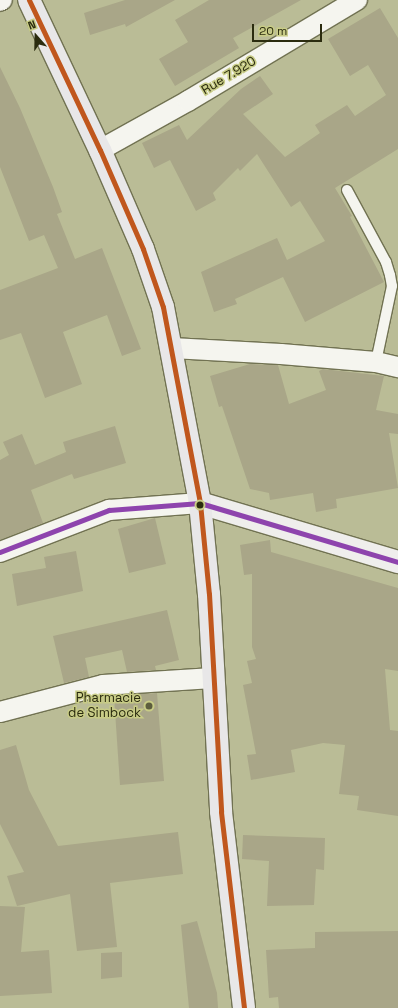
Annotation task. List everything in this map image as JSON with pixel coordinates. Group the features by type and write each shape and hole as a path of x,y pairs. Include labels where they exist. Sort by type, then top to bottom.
{"main road":[{"path":"30,0 100,150 143,249 163,307 172,348 200,503 227,874 244,1008"}],"street":[{"name":"Rue 7.920","path":"100,150 188,101 357,0"},
{"path":"172,348 281,354 376,362 398,367"},
{"path":"0,552 109,510 200,503 398,562"},
{"path":"0,712 103,685 213,678"}],"lane":[{"path":"347,190 386,262 392,286 376,362"}],"building":[{"path":"125,0 175,0 126,27 125,24 90,35 84,13"},
{"path":"209,0 301,0 233,38 239,48 175,86 159,59 188,42 175,20"},
{"path":"380,8 398,38 398,149 335,188 352,216 350,217 384,282 305,322 283,277 235,299 237,304 214,312 201,272 277,238 287,260 325,241 300,201 291,207 257,154 240,171 238,168 213,193 216,200 196,211 170,160 154,168 142,143 179,125 187,140 241,89 260,76 273,94 243,114 285,157 320,133 315,125 347,105 355,116 386,95 368,65 350,76 328,39"},
{"path":"0,67 20,108 53,187 62,212 57,214 75,259 102,248 141,349 122,356 107,315 63,332 82,384 45,398 21,333 0,340 0,290 58,268 44,235 29,241 0,167"},
{"path":"250,364 278,365 289,404 326,390 319,371 323,369 384,376 376,410 398,414 398,434 389,433 398,488 336,499 337,508 316,512 313,493 270,500 269,493 250,489 222,406 219,407 210,376"},
{"path":"115,426 126,463 74,479 72,474 31,490 43,523 0,540 0,460 9,455 3,442 22,434 35,465 66,452 63,442"},
{"path":"155,518 166,564 129,573 118,529"},
{"path":"270,540 271,552 398,588 398,671 385,669 390,730 398,731 398,816 357,810 359,796 339,794 345,745 323,743 291,750 295,772 251,780 247,755 256,754 243,685 252,683 247,661 256,659 252,647 252,574 244,575 240,545"},
{"path":"76,551 83,591 17,606 12,574 46,568 44,557"},
{"path":"167,610 179,660 155,666 156,670 127,672 122,650 85,658 89,677 64,683 53,636"},
{"path":"157,693 164,781 120,785 114,696"},
{"path":"16,745 29,790 58,846 178,832 183,874 110,883 117,947 77,951 70,894 17,906 7,876 24,872 0,824 0,750"},
{"path":"243,835 325,838 324,870 316,869 314,905 267,906 269,861 242,859"},
{"path":"0,906 25,907 21,952 49,950 52,993 0,996"},
{"path":"197,921 217,993 218,1008 189,1008 181,925"},
{"path":"398,931 398,1008 279,1008 278,997 269,998 266,950 315,948 315,932"},
{"path":"122,952 122,977 101,979 101,953"}],"transit line":[{"path":"29,0 100,150 143,249 163,307 200,503 209,594 221,812 244,1008"},
{"path":"0,552 109,510 200,503 398,562"}],"place":[{"name":"Pharmacie de Simbock","path":"149,706"}]}
